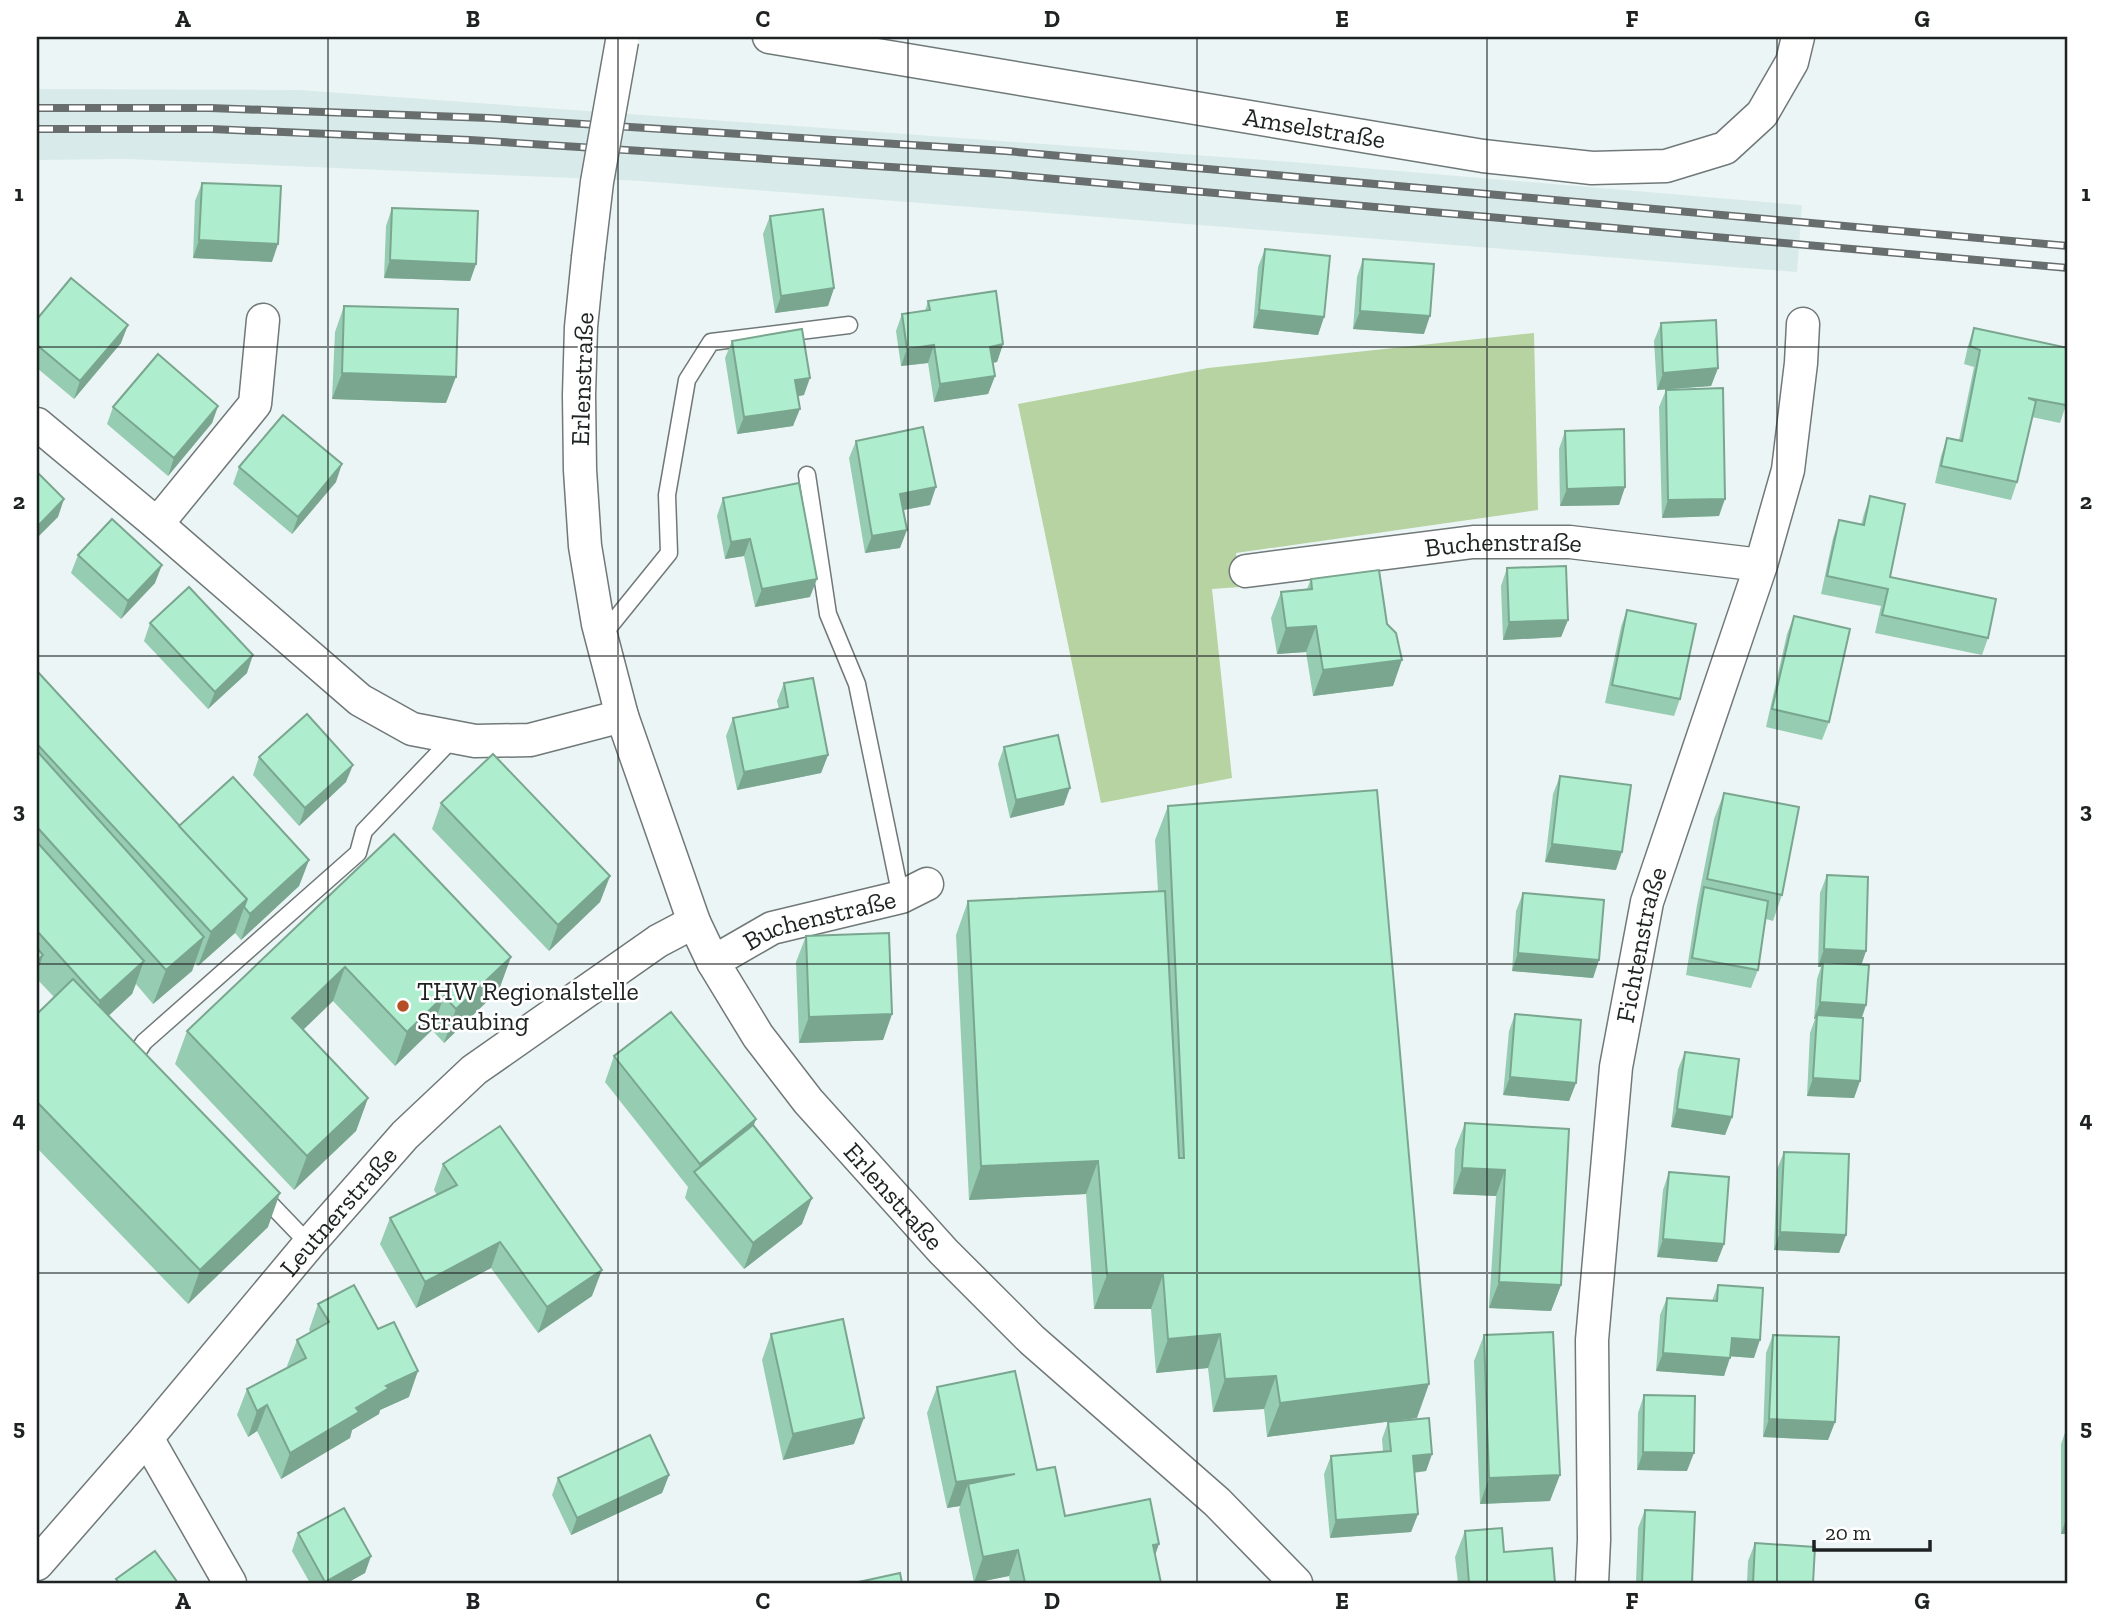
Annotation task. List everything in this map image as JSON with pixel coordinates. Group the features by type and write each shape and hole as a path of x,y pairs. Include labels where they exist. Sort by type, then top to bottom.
{"street":[{"name":"Amselstraße","path":"769,37 1483,156 1592,169 1666,166 1724,148 1762,114 1792,62 1798,37"},
{"name":"Erlenstraße","path":"623,39 597,182 581,327 580,470 585,546 601,637 622,716 694,922 713,962 758,1036 808,1101 943,1251 1032,1340 1217,1502 1296,1583"},
{"path":"157,524 255,404 263,320"},
{"name":"Fichtenstraße","path":"1592,1583 1592,1340 1616,1067 1647,902 1761,565 1788,470 1803,324"},
{"path":"37,424 360,700 412,729 475,741 530,740 622,716"},
{"name":"Buchenstraße","path":"1246,571 1473,542 1570,542 1761,565"},
{"name":"Buchenstraße","path":"713,962 772,928 914,890"},
{"name":"Leutnerstraße","path":"37,1564 405,1135 474,1070 659,941 694,922"},
{"path":"147,1438 230,1583"}],"lane":[{"path":"601,637 669,552 667,495 687,380 711,342 849,325"},
{"path":"807,475 828,614 857,684 914,890"},
{"path":"146,1077 135,1056 144,1042 358,853 364,831 454,737"},
{"path":"252,1185 309,1244"}],"shaded area":[{"path":"37,89 299,90 1292,162 1802,205 1797,272 641,181 127,159 37,160"}],"green space":[{"path":"1534,333 1538,510 1236,553 1240,587 1212,589 1232,778 1101,803 1018,404 1208,368"}],"building":[{"path":"202,183 281,186 278,244 199,240"},
{"path":"392,208 478,211 476,264 390,260"},
{"path":"823,209 834,288 781,296 770,216"},
{"path":"1265,249 1330,256 1324,317 1259,310"},
{"path":"1363,259 1434,264 1430,316 1360,311"},
{"path":"71,278 128,325 80,381 37,345 37,319"},
{"path":"996,291 1003,344 990,347 995,376 940,384 934,345 907,349 902,314 930,310 928,301"},
{"path":"344,306 458,309 456,377 342,373"},
{"path":"1716,320 1718,368 1663,373 1661,323"},
{"path":"1974,328 2068,348 2066,405 2028,398 2036,401 2017,482 1941,466 1947,438 1962,441 1980,350 1970,346"},
{"path":"802,329 810,378 795,380 800,409 744,417 732,341"},
{"path":"158,354 218,406 174,458 113,407"},
{"path":"1723,388 1725,499 1668,500 1666,390"},
{"path":"283,415 342,464 298,517 239,467"},
{"path":"923,427 936,487 900,494 907,530 872,536 856,441"},
{"path":"1624,429 1625,487 1567,489 1565,431"},
{"path":"37,472 64,499 37,527"},
{"path":"799,483 817,579 762,589 750,539 731,542 723,498"},
{"path":"1870,496 1905,504 1890,577 1996,599 1988,638 1882,615 1888,589 1827,576 1839,520 1864,525"},
{"path":"112,519 162,565 128,601 78,555"},
{"path":"1566,566 1568,620 1509,622 1507,568"},
{"path":"1379,570 1387,624 1396,633 1402,660 1323,670 1316,626 1286,628 1281,592 1312,589 1311,579"},
{"path":"189,587 253,655 215,692 150,623"},
{"path":"1627,610 1696,624 1680,699 1612,685"},
{"path":"1794,616 1850,629 1829,722 1772,709"},
{"path":"37,671 247,899 211,932 37,744"},
{"path":"813,678 828,755 744,772 733,718 788,707 784,683"},
{"path":"307,714 353,765 305,808 259,757"},
{"path":"1058,735 1070,788 1016,800 1004,747"},
{"path":"37,751 204,937 166,970 37,827"},
{"path":"493,754 610,876 558,925 441,803"},
{"path":"1560,776 1631,785 1622,852 1552,844"},
{"path":"233,777 309,860 250,914 244,907 247,899 179,826"},
{"path":"1377,790 1429,1384 1280,1403 1276,1376 1225,1379 1220,1334 1168,1339 1163,1275 1107,1275 1098,1161 981,1166 968,901 1165,891 1179,1158 1184,1158 1168,806"},
{"path":"1724,793 1799,807 1782,895 1707,879"},
{"path":"394,834 511,957 456,1009 444,996 407,1032 345,967 292,1018 368,1098 307,1156 187,1031"},
{"path":"37,842 144,961 100,1001 37,931"},
{"path":"1827,875 1868,877 1866,951 1824,949"},
{"path":"1704,887 1768,901 1758,970 1692,958"},
{"path":"1523,893 1604,900 1599,960 1518,953"},
{"path":"889,933 892,1014 809,1017 806,936"},
{"path":"37,948 43,955 37,961"},
{"path":"1823,962 1869,965 1866,1005 1820,1002"},
{"path":"73,979 280,1193 200,1270 37,1102 37,1014"},
{"path":"671,1012 756,1119 700,1164 614,1056"},
{"path":"1515,1014 1581,1020 1576,1083 1510,1077"},
{"path":"1817,1015 1863,1018 1860,1081 1813,1078"},
{"path":"1685,1052 1739,1059 1732,1117 1677,1109"},
{"path":"1465,1123 1569,1129 1561,1285 1499,1282 1505,1170 1462,1168"},
{"path":"753,1125 812,1198 753,1243 694,1172"},
{"path":"500,1126 602,1270 547,1307 500,1242 425,1282 390,1218 457,1185 443,1164"},
{"path":"1784,1152 1849,1154 1846,1235 1780,1232"},
{"path":"1669,1172 1729,1177 1724,1244 1663,1239"},
{"path":"354,1285 378,1329 394,1322 418,1371 386,1386 389,1388 356,1408 359,1412 290,1453 267,1405 257,1411 247,1389 306,1358 297,1340 329,1322 318,1304"},
{"path":"1718,1285 1763,1288 1760,1340 1732,1338 1730,1358 1663,1353 1667,1298 1717,1301"},
{"path":"843,1319 864,1418 793,1434 771,1334"},
{"path":"1553,1332 1560,1475 1489,1478 1484,1335"},
{"path":"1773,1335 1839,1337 1835,1422 1769,1419"},
{"path":"1015,1371 1037,1470 1055,1467 1065,1516 1150,1499 1159,1544 1153,1545 1161,1583 1025,1583 1018,1550 983,1557 968,1484 1015,1474 956,1482 937,1387"},
{"path":"1644,1395 1695,1396 1694,1453 1643,1452"},
{"path":"1429,1418 1432,1454 1413,1456 1418,1514 1336,1520 1331,1456 1391,1451 1388,1422"},
{"path":"650,1435 669,1475 577,1518 558,1478"},
{"path":"344,1508 371,1556 325,1582 298,1533"},
{"path":"1645,1510 1695,1512 1692,1583 1642,1583"},
{"path":"1502,1528 1504,1552 1552,1548 1555,1583 1469,1583 1465,1531"},
{"path":"1755,1543 1815,1547 1813,1583 1753,1583"},
{"path":"155,1551 178,1583 119,1583 116,1579"},
{"path":"900,1573 902,1583 854,1583"}],"railway":[{"path":"37,108 210,108 489,118 1006,151 2068,246"},
{"path":"37,129 211,129 470,140 1000,174 2068,268"}],"place":[{"name":"THW Regionalstelle Straubing","path":"403,1006"}]}
